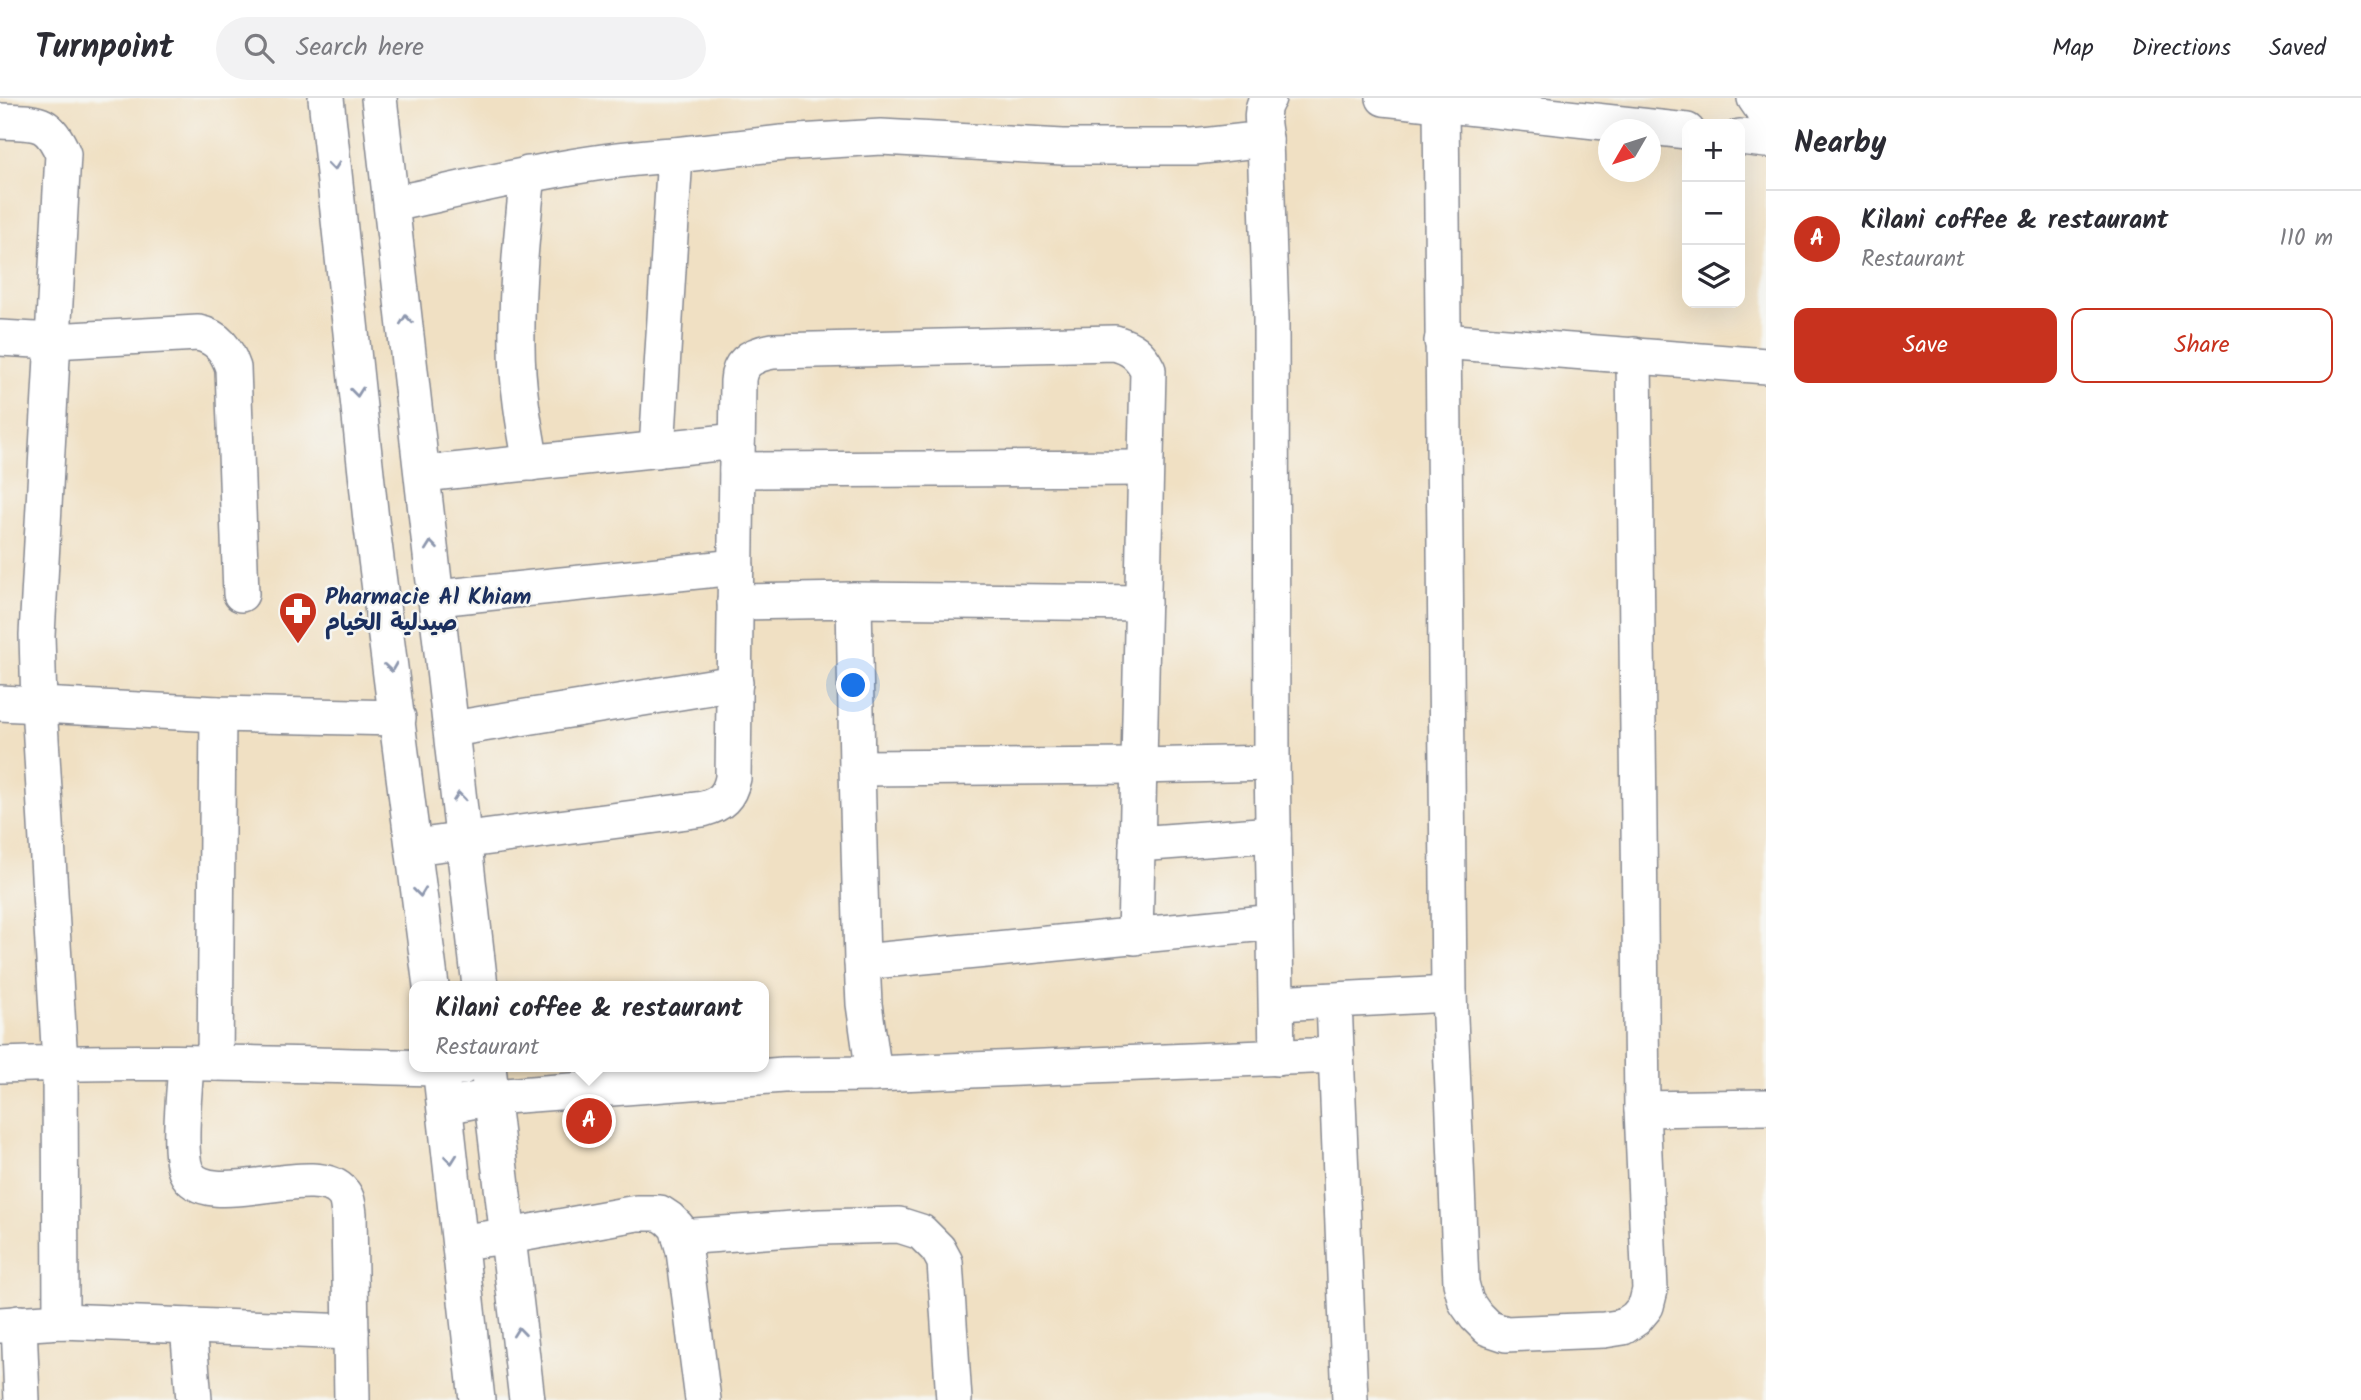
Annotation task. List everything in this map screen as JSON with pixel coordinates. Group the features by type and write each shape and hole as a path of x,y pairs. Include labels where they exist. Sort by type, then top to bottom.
{"street":[{"path":"326,98 371,520 430,981"},
{"path":"379,98 479,981"},
{"path":"1268,98 1262,115 1271,318 1272,763 1277,1058"},
{"path":"1384,98 1682,130"},
{"path":"1755,98 1766,114"},
{"path":"1441,103 1449,994 1461,1283 1466,1302 1476,1316 1489,1328 1506,1334 1604,1330 1623,1326 1636,1318 1646,1306 1650,1290 1642,1109 1634,355"},
{"path":"0,121 31,122 44,126 53,134 63,154 37,635 60,1063 61,1321"},
{"path":"393,204 528,174 636,158 782,143 881,137 1063,147 1194,148 1265,139"},
{"path":"1745,138 1766,140"},
{"path":"657,450 675,155"},
{"path":"528,174 518,282 517,349 531,463"},
{"path":"0,338 53,341 198,333 216,339 229,356 233,368 241,594"},
{"path":"1442,341 1766,366"},
{"path":"414,847 703,809 715,806 731,790 739,372 752,358 762,353 1115,343 1137,352 1148,370 1135,937"},
{"path":"423,474 657,450 1146,468"},
{"path":"437,598 736,567"},
{"path":"735,602 854,600 1143,603"},
{"path":"854,600 862,962 864,1004 874,1074"},
{"path":"452,729 735,683"},
{"path":"0,704 218,714 398,718"},
{"path":"218,714 201,1063 183,1150 186,1171 200,1186 218,1188 315,1181 336,1187 344,1193 349,1214 352,1400"},
{"path":"857,768 1272,763"},
{"path":"1138,844 1273,834"},
{"path":"862,962 1275,922"},
{"path":"1276,1003 1449,994"},
{"path":"1334,1001 1350,1400"},
{"path":"445,1106 490,1082 706,1080 1336,1055"},
{"path":"0,1065 201,1063 409,1066"},
{"path":"448,1072 445,1106 477,1400"},
{"path":"490,1082 527,1400"},
{"path":"1642,1109 1766,1107"},
{"path":"460,1242 650,1212 660,1213 677,1227 684,1251 703,1400"},
{"path":"680,1237 820,1227 899,1225 921,1232 938,1249 945,1262 954,1400"},
{"path":"22,1400 9,1324 61,1321 351,1332"},
{"path":"188,1326 194,1400"}],"place":[{"name":"Pharmacie Al Khiam صيدلية الخيام","path":"298,645"},
{"name":"Kilani coffee & restaurant","path":"589,1121"}]}
